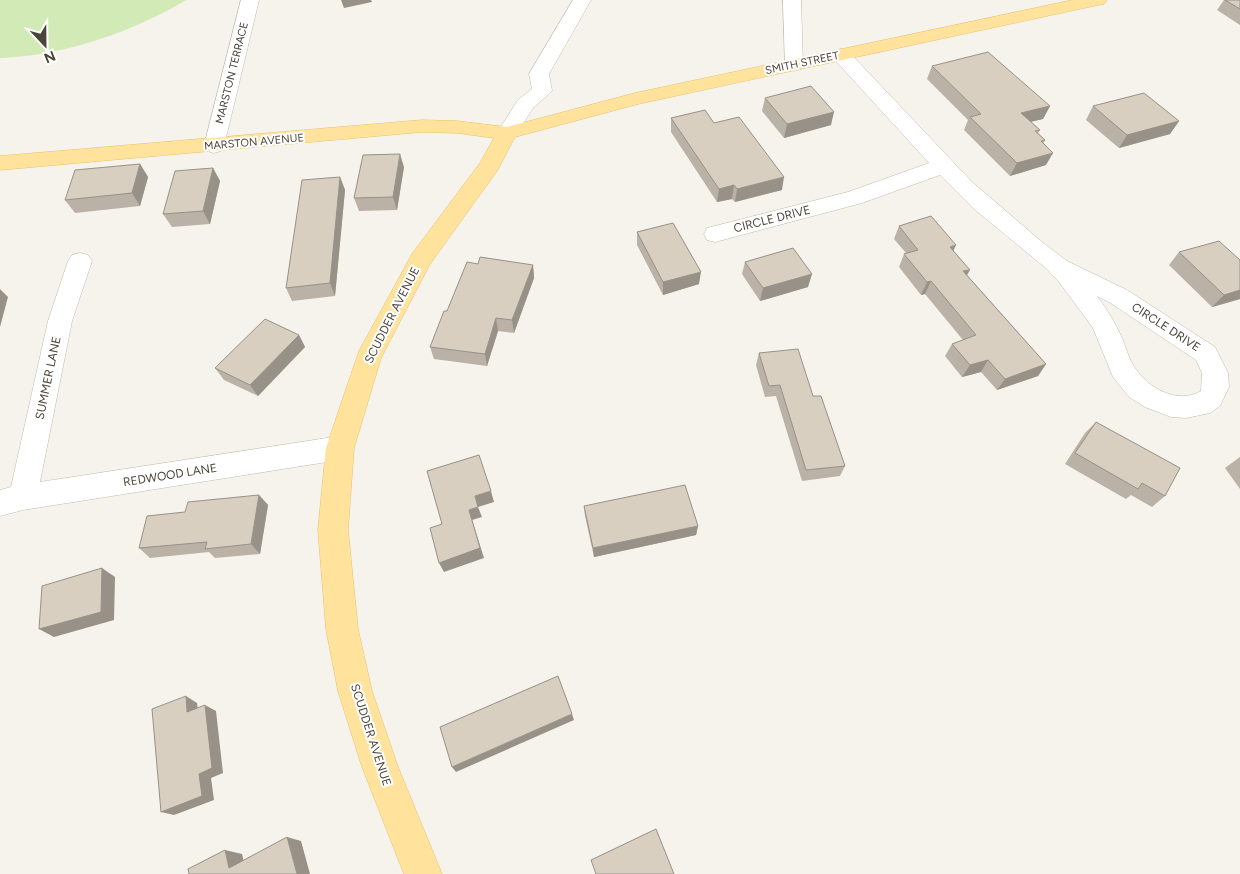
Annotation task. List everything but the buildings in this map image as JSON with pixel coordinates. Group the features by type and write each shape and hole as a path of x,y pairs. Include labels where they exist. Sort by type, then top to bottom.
{"main road":[{"name":"SMITH STREET","path":"507,133 634,99 841,55 1070,3 1098,0"},
{"name":"MARSTON AVENUE","path":"0,163 214,146 422,126 457,126 507,133"},
{"name":"SCUDDER AVENUE","path":"423,874 380,767 355,691 342,629 333,530 340,448 368,358 420,260 489,166 507,133"}],"street":[{"name":"MARSTON TERRACE","path":"214,146 250,0"},
{"name":"SCUDDER AVENUE","path":"507,133 525,104 542,91 539,74 582,0"},
{"path":"792,0 794,65"},
{"name":"CIRCLE DRIVE","path":"841,55 943,166 984,206 1059,267 1097,315 1124,375 1139,390 1159,402 1182,408 1203,407 1217,398 1221,392 1221,376 1213,361 1206,354 1118,296 1059,267"},
{"name":"CIRCLE DRIVE","path":"715,234 854,198 943,166"},
{"name":"SUMMER LANE","path":"12,500 60,320 80,262"},
{"name":"REDWOOD LANE","path":"12,500 340,448"}],"green space":[{"path":"0,0 186,0 143,22 96,40 48,53 0,58"}]}
